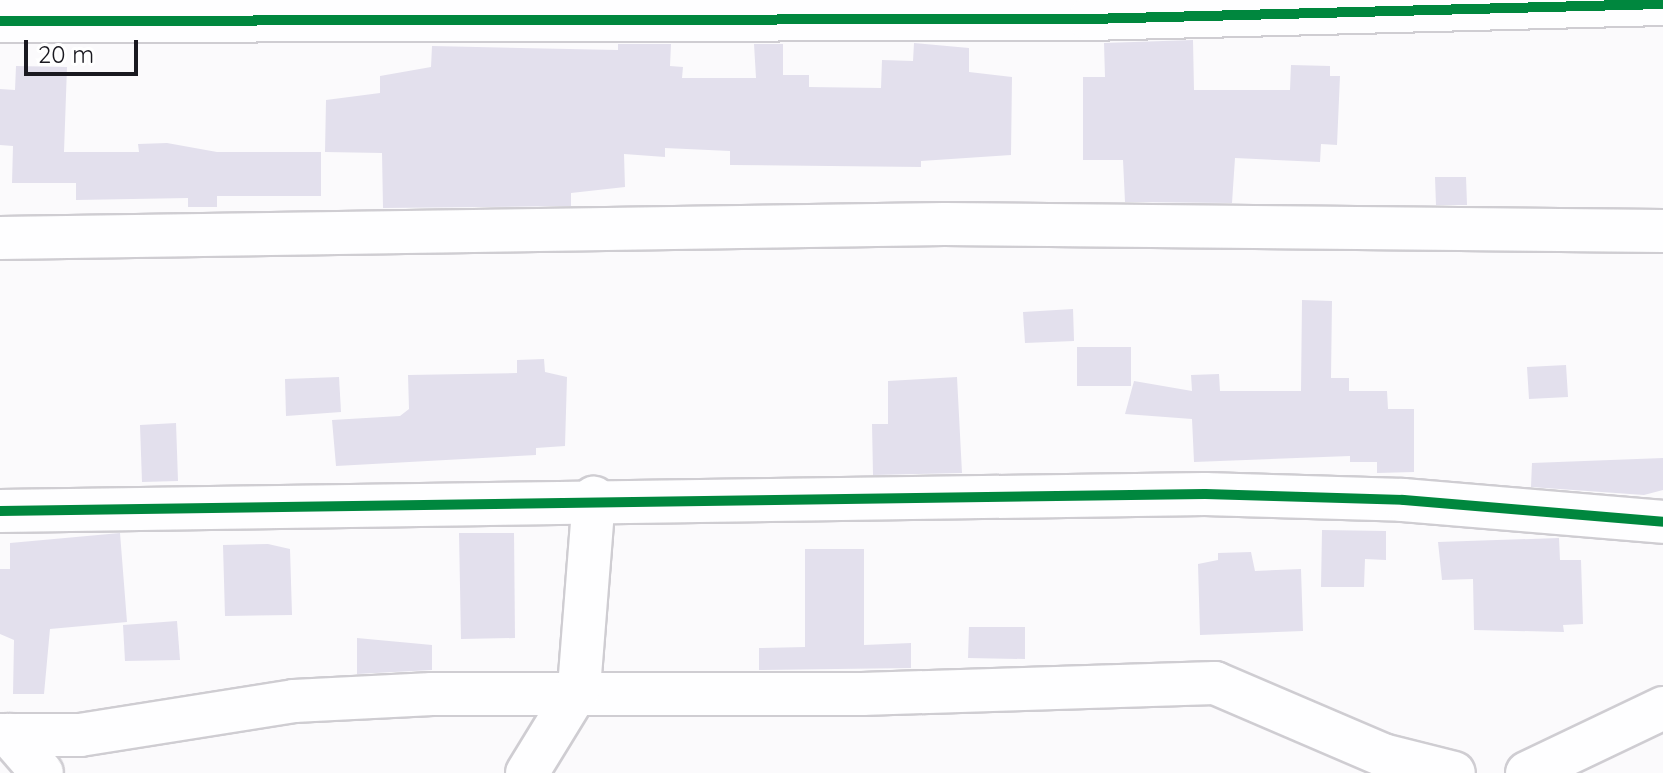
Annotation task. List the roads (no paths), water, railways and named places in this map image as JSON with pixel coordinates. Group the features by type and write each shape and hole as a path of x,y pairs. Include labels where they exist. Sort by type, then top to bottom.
{"street":[{"path":"0,21 1089,19 1663,4"},
{"path":"0,238 944,224 1663,231"},
{"path":"0,511 594,498 1205,494 1403,500 1663,522"},
{"path":"527,773 579,688 594,498"},
{"path":"4,735 80,735 294,701 579,688 862,694 1215,683 1383,755 1454,773"},
{"path":"1527,773 1663,708"},
{"path":"4,735 42,773"}]}
